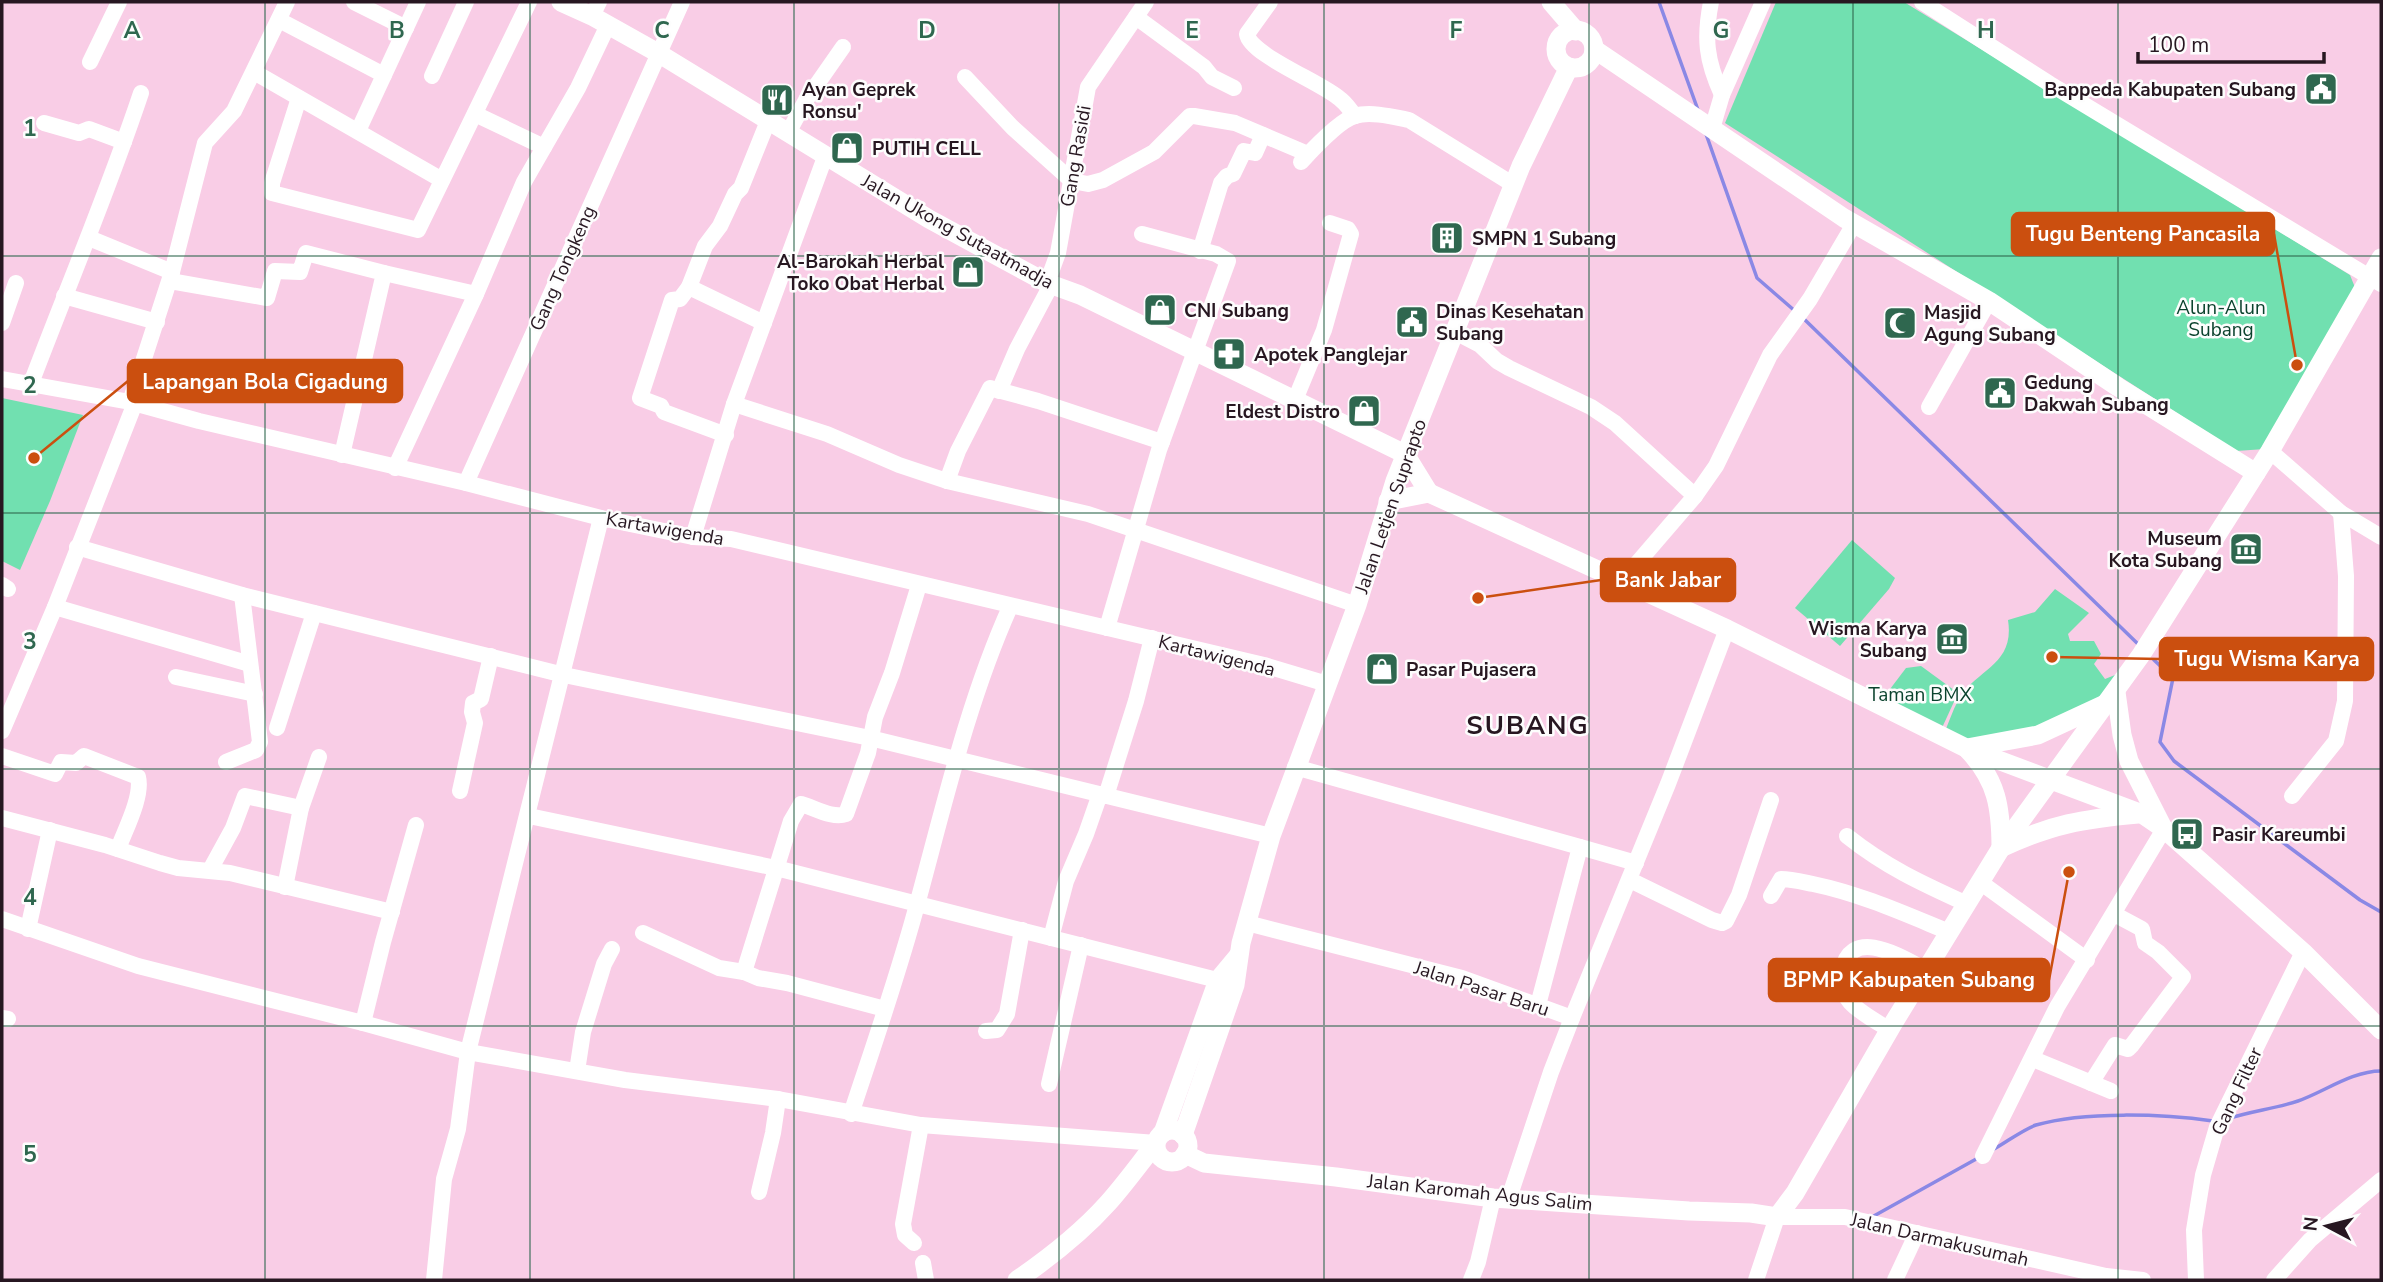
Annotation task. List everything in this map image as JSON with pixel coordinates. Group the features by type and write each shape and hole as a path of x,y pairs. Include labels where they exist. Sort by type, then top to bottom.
{"main road":[{"name":"Jalan Ukong Sutaatmadja","path":"561,2 600,14 825,157 929,219 1049,284 1080,295 1405,454"},
{"path":"1551,2 1576,31 1587,34 1594,49 1684,111 1854,224 1989,302 2256,473"},
{"path":"1576,31 1560,38 1556,49 1560,60 1569,67 1581,67 1591,60 1594,49"},
{"name":"Jalan Letjen Suprapto","path":"1017,1280 1049,1257 1091,1220 1159,1138 1239,955 1271,836 1357,605 1388,500 1405,454 1521,166 1569,67"},
{"path":"1777,1217 1795,1193 1889,1030 2001,848 2145,650 2376,281 2381,258"},
{"path":"1405,454 1429,493 1727,629 1966,748 2142,814 2164,829 2303,952 2381,1030"},
{"path":"1388,500 1429,493"},
{"path":"1966,748 2038,735 2112,698"},
{"path":"2112,698 2130,761 2164,829"},
{"path":"1966,748 1989,777 2001,818 2001,848"},
{"path":"2001,848 2058,825 2087,819 2142,814"},
{"name":"Jalan Letjen Suprapto","path":"1179,1150 1226,982"},
{"name":"Jalan Karomah Agus Salim","path":"1159,1138 1176,1130 1179,1150 1204,1163 1501,1198 1689,1212 1751,1213 1777,1217"},
{"path":"1159,1138 1160,1157 1179,1150"},
{"path":"1121,1186 1179,1150"}],"street":[{"path":"90,62 119,2"},
{"path":"2,731 55,607 132,402 171,277 205,143 230,117 286,2"},
{"path":"354,2 406,29"},
{"path":"358,131 418,2"},
{"path":"432,76 466,2"},
{"path":"299,98 271,183 272,193 418,230 529,2"},
{"name":"Gang Tongkeng","path":"466,483 682,2"},
{"name":"Gang Rasidi","path":"999,391 1049,284 1058,253 1088,87 1146,2"},
{"path":"1269,2 1249,30 1247,36 1250,42 1340,98 1355,116"},
{"path":"1711,2 1705,32 1713,76 1721,94"},
{"path":"1712,129 1721,94 1763,2"},
{"path":"1922,2 2050,84 2376,281"},
{"path":"395,468 524,182 578,88 600,14"},
{"path":"1136,17 1204,67 1212,77 1234,88"},
{"path":"279,20 384,75"},
{"path":"788,133 806,100 843,47"},
{"path":"254,72 442,180"},
{"path":"965,77 1013,128 1072,181 1088,184 1103,180 1154,152 1190,116 1200,115 1235,123 1305,158 1355,116 1392,116 1409,120 1514,185"},
{"path":"30,386 89,237 141,93"},
{"path":"475,114 544,147"},
{"path":"726,435 664,412 661,406 640,398 672,300 680,299 689,287 705,246 720,226 735,194 741,188 768,121"},
{"path":"44,122 79,133 89,129 124,142"},
{"path":"1200,251 1221,183 1233,174 1244,151 1255,153 1263,135"},
{"path":"693,537 734,404 825,157"},
{"path":"1295,400 1324,330 1351,234 1350,230 1331,223"},
{"path":"1620,582 1695,496 1716,466 1770,355 1810,299 1854,224"},
{"path":"1107,628 1162,442 1228,261 1216,254 1142,234"},
{"path":"89,237 171,277 206,287 268,297 275,271 300,272 306,253 475,293"},
{"path":"342,455 384,273"},
{"path":"2,323 16,283"},
{"path":"689,287 764,323"},
{"path":"64,296 157,322"},
{"path":"1929,407 1989,302"},
{"path":"1455,332 1480,345 1509,368 1591,407 1615,423 1695,496"},
{"name":"Kartawigenda","path":"2,379 132,402 199,421 466,483 601,518 693,537 731,539 1264,665 1327,684"},
{"path":"947,481 958,452 990,388 1162,442"},
{"path":"734,404 827,435 947,481 1088,514 1357,605"},
{"path":"2270,451 2341,513 2381,537"},
{"path":"2292,796 2336,741 2345,701 2346,576 2341,513"},
{"path":"434,1280 444,1179 458,1129 468,1052 601,518"},
{"path":"77,547 242,595 564,675 870,738 1271,836"},
{"path":"744,972 798,806 812,806 832,815 846,814 868,753 870,738 919,585"},
{"path":"226,762 256,750 260,736 242,595"},
{"path":"55,607 250,664"},
{"path":"851,1114 918,904 956,758 1010,607"},
{"path":"277,728 314,613"},
{"path":"1572,1018 1630,880 1727,629"},
{"path":"1051,937 1066,881 1103,795 1136,701 1152,639"},
{"path":"460,791 475,723 473,703 481,700 491,656"},
{"path":"217,687 225,658"},
{"path":"176,677 255,694"},
{"path":"2,757 55,774 61,762 76,763 85,756 138,777 140,785 137,797 118,849"},
{"path":"285,887 301,808 319,757"},
{"path":"1295,767 1636,863"},
{"path":"210,870 233,828 245,796 301,808"},
{"path":"1630,880 1713,920 1722,923 1726,921 1739,895 1771,800"},
{"path":"528,816 776,868 1226,982"},
{"path":"2,818 178,868 230,873 392,912"},
{"path":"363,1023 416,825"},
{"path":"1983,1156 2057,1007 2164,829"},
{"path":"29,929 50,830"},
{"path":"1847,836 1904,876 1967,904"},
{"path":"1538,1005 1580,847"},
{"path":"1771,896 1782,878 1824,886 1874,901 1949,932"},
{"path":"1980,882 2087,960"},
{"path":"2091,1083 2115,1045 2127,1049 2132,1045 2183,977 2145,943 2142,929 2114,914"},
{"path":"2,919 138,966 468,1052 625,1080 778,1099 921,1125 1159,1138"},
{"name":"Jalan Pasar Baru","path":"1247,923 1462,978 1572,1018 1471,1280"},
{"path":"986,1031 997,1030 1007,1014 1022,930"},
{"path":"643,933 719,968 744,972 758,978 885,1009"},
{"path":"1049,1084 1081,945"},
{"path":"1889,1030 1848,1000 1841,984 1844,962 1856,950 1885,948 1926,970"},
{"path":"577,1071 583,1032 604,964 612,949"},
{"name":"Gang Filter","path":"2196,1280 2194,1230 2203,1175 2217,1127 2303,952"},
{"path":"2033,1059 2111,1091"},
{"path":"759,1192 778,1099"},
{"path":"914,1243 905,1235 903,1224 921,1125"},
{"path":"2274,1280 2310,1240 2381,1180"},
{"path":"1756,1280 1777,1217"},
{"name":"Jalan Darmakusumah","path":"1777,1217 1845,1217 2075,1275 2143,1280"},
{"path":"1895,1280 1917,1233"},
{"path":"923,1263 926,1280"}],"green space":[{"name":"Alun-Alun Subang","path":"1776,2 1904,2 2350,275 2356,290 2265,449 2236,451 1725,123"},
{"path":"2,398 83,415 20,570 2,561"},
{"path":"1852,540 1895,578 1889,589 1840,646 1795,608"},
{"path":"2055,589 2089,613 2068,634 2070,641 2094,641 2101,654 2094,664 2105,679 2120,673 2100,698 2036,729 1968,742 1945,731 1961,696 2001,656 2009,635 2008,620 2035,612"},
{"name":"Taman BMX","path":"1921,666 1958,693 1941,730 1881,701 1906,668"}],"waterway":[{"path":"1659,2 1698,110"},
{"path":"1706,134 1757,278 1795,311"},
{"path":"1803,318 2138,644"},
{"path":"2154,660 2173,678 2160,742 2174,761 2360,900 2381,912"},
{"path":"2227,1119 2298,1101 2359,1074 2381,1071"},
{"path":"1994,1149 2036,1125 2077,1117 2148,1115 2213,1121"},
{"path":"1872,1217 1978,1158"}],"place":[{"name":"Bappeda Kabupaten Subang","path":"2321,89"},
{"name":"Ayan Geprek Ronsu'","path":"777,100"},
{"name":"PUTIH CELL","path":"847,148"},
{"name":"SMPN 1 Subang","path":"1447,238"},
{"name":"Al-Barokah Herbal Toko Obat Herbal","path":"968,272"},
{"name":"CNI Subang","path":"1160,310"},
{"name":"Dinas Kesehatan Subang","path":"1412,322"},
{"name":"Masjid Agung Subang","path":"1900,323"},
{"name":"Apotek Panglejar","path":"1229,354"},
{"name":"Tugu Benteng Pancasila","path":"2297,365"},
{"name":"Gedung Dakwah Subang","path":"2000,393"},
{"name":"Eldest Distro","path":"1364,411"},
{"name":"Lapangan Bola Cigadung","path":"34,458"},
{"name":"Museum Kota Subang","path":"2246,549"},
{"name":"Bank Jabar","path":"1478,598"},
{"name":"Wisma Karya Subang","path":"1952,639"},
{"name":"Tugu Wisma Karya","path":"2052,657"},
{"name":"Pasar Pujasera","path":"1382,669"},
{"name":"Pasir Kareumbi","path":"2187,834"},
{"name":"BPMP Kabupaten Subang","path":"2069,872"}],"district":[{"name":"SUBANG","path":"1528,725"}]}
